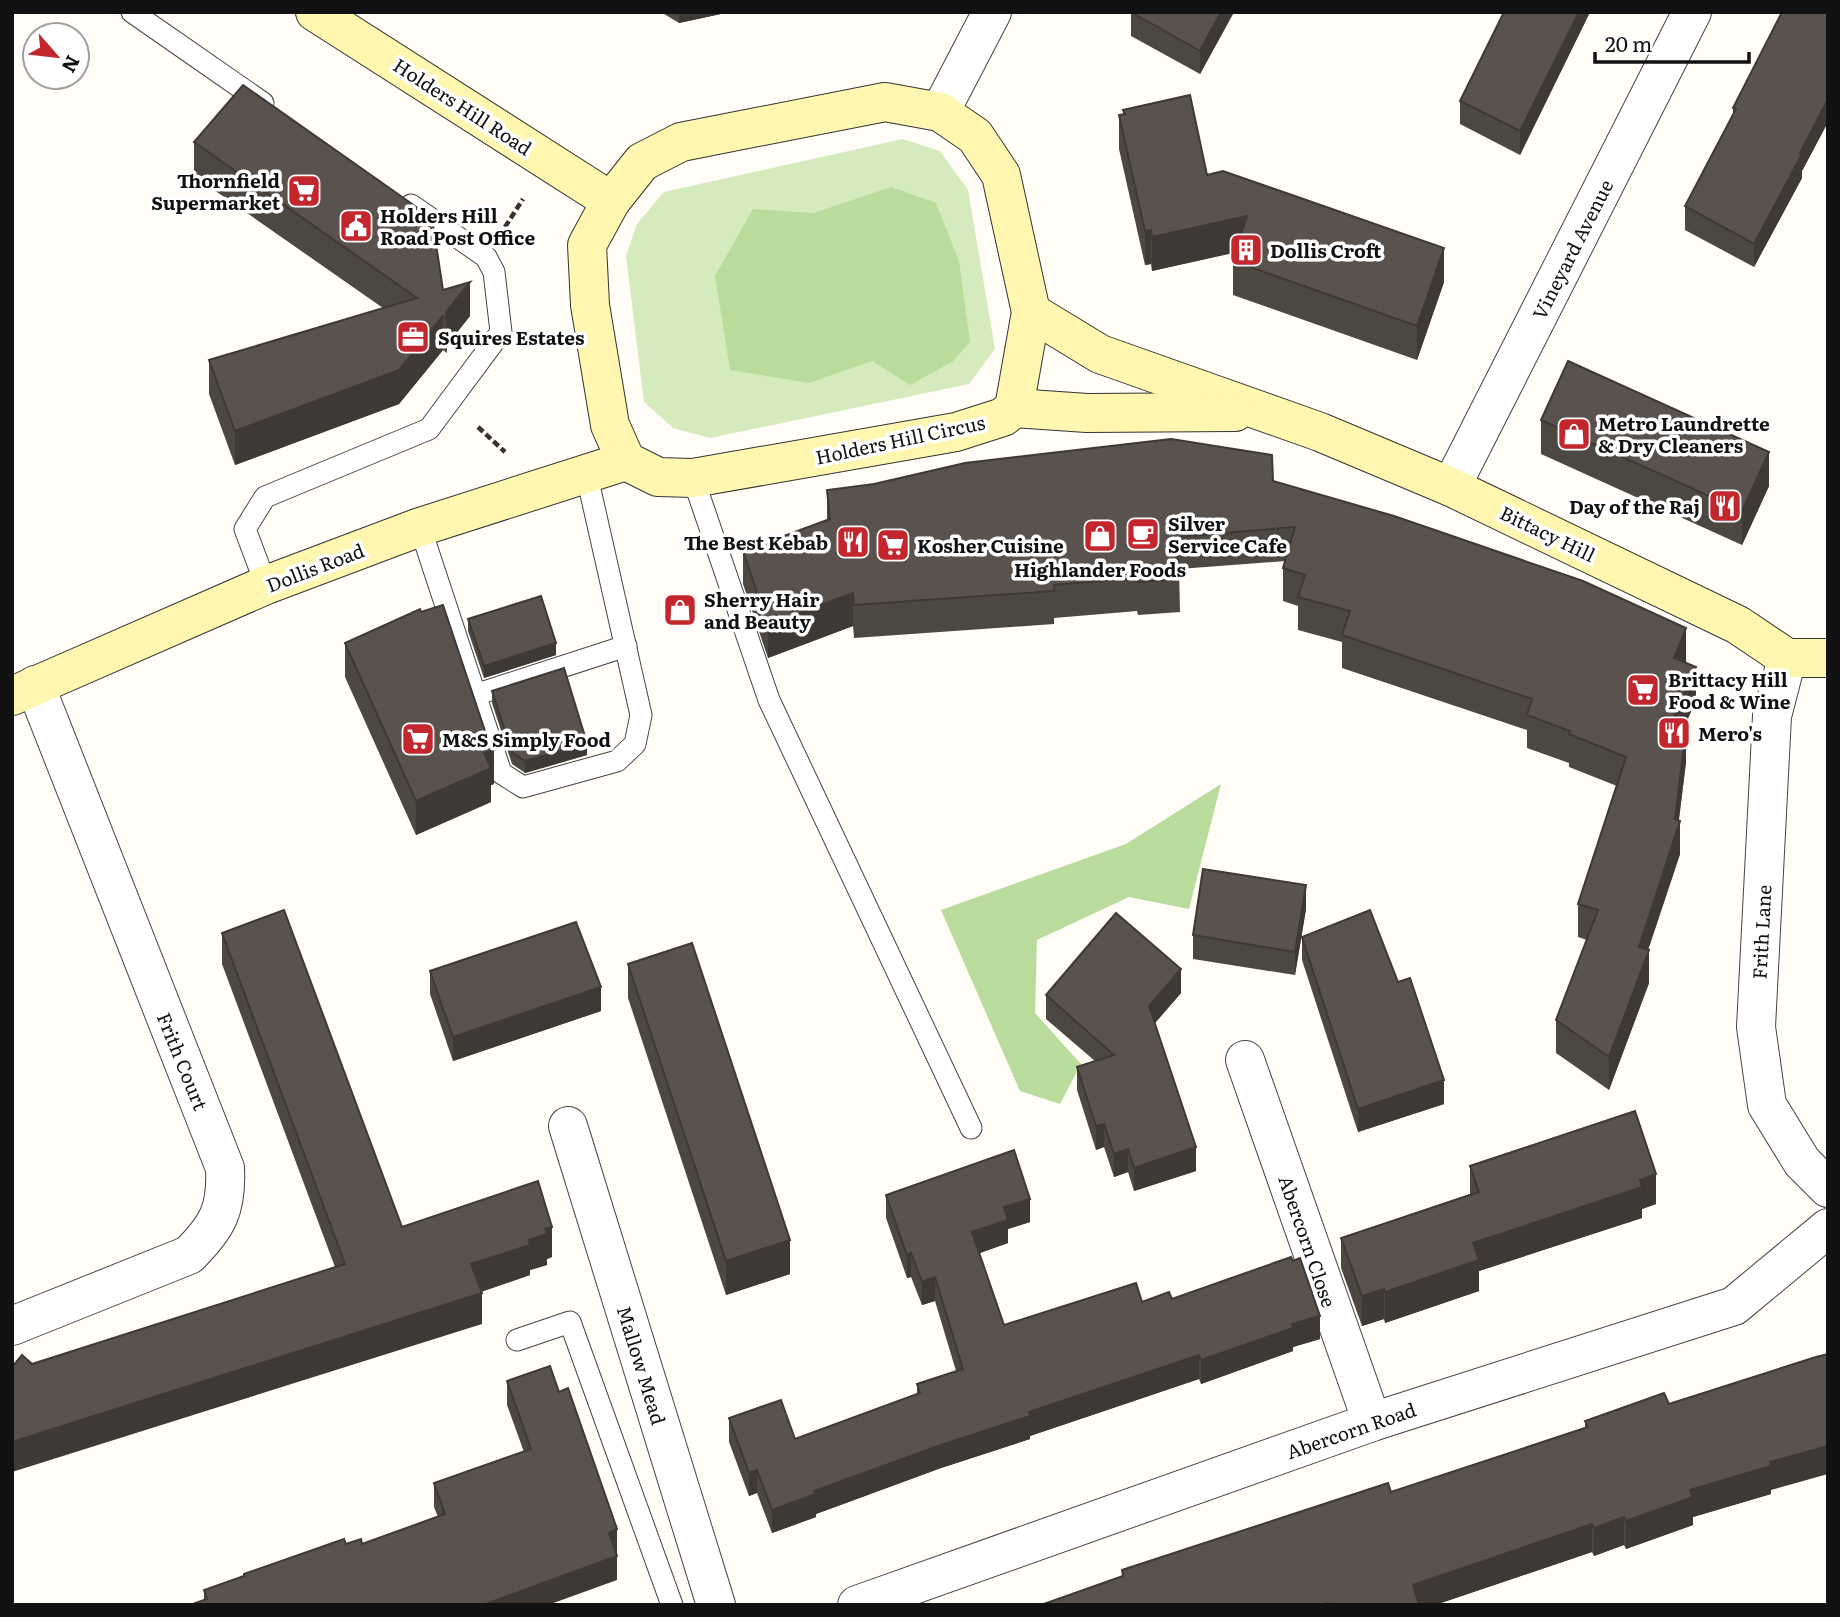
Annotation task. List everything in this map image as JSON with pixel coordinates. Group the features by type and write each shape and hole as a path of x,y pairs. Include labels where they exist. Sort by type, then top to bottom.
{"main road":[{"name":"Holders Hill Road","path":"315,12 611,201"},
{"path":"626,461 610,425 590,305 587,245 611,201 642,162 681,142 885,102 940,112 975,136 1000,175 1031,312 1014,408"},
{"name":"Bittacy Hill","path":"1031,312 1100,354 1320,432 1451,486 1738,625 1787,658"},
{"name":"Bittacy Hill","path":"1014,408 1087,412 1262,412"},
{"name":"Holders Hill Circus","path":"626,461 658,477 693,478 956,432 1003,417 1014,408"},
{"name":"Dollis Road","path":"24,691 266,585 420,527 626,461"},
{"path":"1787,658 1828,658"}],"street":[{"path":"940,112 992,12"},
{"name":"Vineyard Avenue","path":"1451,486 1692,12"},
{"name":"Frith Lane","path":"1787,658 1772,716 1756,1027 1767,1105 1802,1162 1828,1188"},
{"name":"Frith Court","path":"12,1326 189,1255 208,1237 221,1216 226,1193 225,1168 24,691"},
{"name":"Abercorn Close","path":"1245,1060 1372,1422"},
{"name":"Mallow Mead","path":"568,1126 716,1605"},
{"name":"Abercorn Road","path":"857,1605 1372,1422 1734,1306 1828,1228"}],"lane":[{"path":"132,12 282,116"},
{"path":"266,585 245,529 265,497 429,429 501,332 494,272 486,257 396,195"},
{"path":"420,527 501,773 523,787 617,761 635,744 641,715 586,472"},
{"path":"693,478 769,700 971,1128"},
{"path":"475,695 626,646"},
{"path":"517,1340 570,1322 672,1605"}],"path":[{"path":"486,257 547,160"},
{"path":"449,401 514,461 521,494"}],"green space":[{"path":"903,139 940,151 968,190 995,349 969,384 710,438 673,428 644,402 626,256 637,224 664,192"},
{"path":"891,187 936,203 959,261 970,342 952,362 910,385 872,361 809,383 730,370 715,276 753,209 814,213"},
{"path":"1221,784 1189,909 1129,897 1037,940 1035,1013 1081,1064 1060,1104 1020,1091 941,910 1126,844"}],"building":[{"path":"1131,12 1221,12 1200,51"},
{"path":"1504,12 1579,12 1520,131 1460,101"},
{"path":"1782,12 1828,12 1828,99 1754,244 1685,206 1736,109 1733,108"},
{"path":"243,85 432,218 443,290 470,282 446,312 447,319 443,316 399,370 235,431 209,360 417,298 194,142"},
{"path":"1190,95 1207,175 1223,171 1444,248 1417,326 1233,261 1247,216 1152,237 1151,230 1145,231 1119,115 1125,114 1123,110"},
{"path":"1568,361 1769,452 1742,511 1541,420"},
{"path":"1171,439 1272,455 1273,481 1394,516 1583,581 1686,628 1674,658 1696,667 1671,723 1686,729 1675,819 1680,821 1639,947 1649,950 1609,1057 1556,1020 1598,910 1578,904 1626,757 1527,715 1532,699 1342,635 1350,611 1298,597 1305,575 1283,568 1295,527 1176,537 1180,579 1138,582 1137,578 1054,585 1054,591 854,605 853,593 768,625 743,551 830,519 827,490 874,484 965,463"},
{"path":"541,596 556,643 484,666 468,619"},
{"path":"443,605 489,743 494,750 484,753 491,768 416,801 345,643 420,609 421,612"},
{"path":"564,668 587,743 525,761 512,752 492,691"},
{"path":"1203,869 1306,885 1295,952 1193,935"},
{"path":"284,910 402,1227 538,1181 552,1227 545,1229 547,1234 529,1240 530,1245 471,1264 482,1293 12,1442 12,1367 22,1355 32,1364 345,1264 222,933"},
{"path":"1370,910 1398,982 1410,978 1444,1080 1358,1109 1302,937"},
{"path":"1116,913 1181,969 1149,1006 1196,1147 1134,1168 1128,1149 1114,1154 1104,1124 1096,1126 1077,1067 1114,1055 1046,995"},
{"path":"576,922 601,987 453,1037 430,971"},
{"path":"692,943 790,1240 726,1261 628,964"},
{"path":"1635,1111 1656,1174 1640,1180 1642,1187 1473,1243 1479,1260 1385,1292 1384,1289 1362,1296 1341,1238 1479,1192 1470,1166"},
{"path":"1014,1150 1030,1199 1004,1207 1008,1220 972,1232 1004,1325 1136,1283 1142,1302 1169,1292 1172,1299 1291,1257 1293,1261 1300,1258 1320,1316 1292,1324 1293,1328 1201,1360 1199,1355 1029,1412 1030,1416 814,1491 816,1494 772,1510 757,1470 749,1473 729,1418 781,1400 795,1439 920,1393 917,1384 963,1369 935,1277 922,1282 911,1253 907,1255 886,1195"},
{"path":"1828,1354 1828,1446 1770,1462 1771,1466 1690,1490 1693,1497 1626,1521 1624,1517 1594,1528 1592,1524 1413,1585 1419,1605 1041,1605 1123,1576 1122,1570 1388,1483 1391,1492 1588,1427 1585,1421 1664,1393 1669,1404"},
{"path":"550,1366 559,1392 568,1388 617,1529 609,1533 617,1556 483,1605 190,1605 207,1599 204,1590 244,1574 344,1539 346,1544 361,1539 362,1544 445,1514 434,1483 531,1449 507,1381"}],"place":[{"name":"Thornfield Supermarket","path":"304,191"},
{"name":"Holders Hill Road Post Office","path":"356,226"},
{"name":"Dollis Croft","path":"1246,250"},
{"name":"Squires Estates","path":"413,337"},
{"name":"Metro Laundrette & Dry Cleaners","path":"1574,434"},
{"name":"Day of the Raj","path":"1725,506"},
{"name":"Silver Service Cafe","path":"1143,534"},
{"name":"Highlander Foods","path":"1100,536"},
{"name":"The Best Kebab","path":"853,542"},
{"name":"Kosher Cuisine","path":"893,545"},
{"name":"Sherry Hair and Beauty","path":"680,610"},
{"name":"Brittacy Hill Food & Wine","path":"1643,690"},
{"name":"Mero's","path":"1674,733"},
{"name":"M&S Simply Food","path":"418,739"}]}
